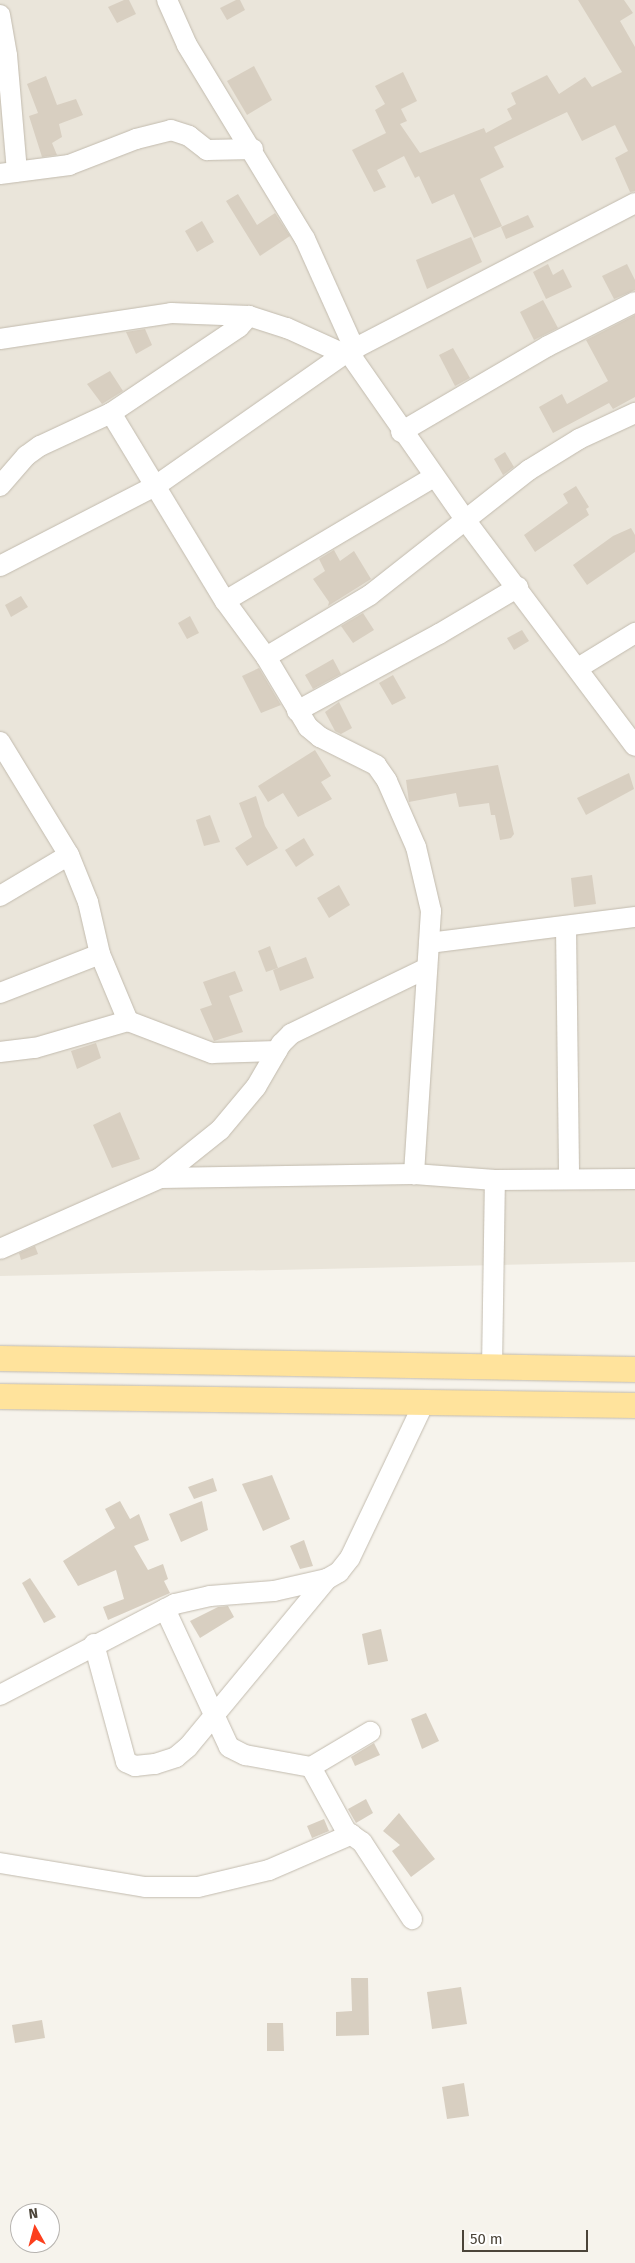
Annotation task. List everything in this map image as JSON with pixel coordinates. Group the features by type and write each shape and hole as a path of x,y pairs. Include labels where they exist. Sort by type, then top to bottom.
{"main road":[{"path":"0,1358 635,1369"},
{"path":"0,1396 635,1405"}],"street":[{"path":"167,0 187,44 253,149 305,239 349,352 434,477 635,746"},
{"path":"0,15 9,173 69,165 136,139 171,130 189,136 207,150 253,149"},
{"path":"0,566 157,485 349,352 635,203"},
{"path":"402,432 548,346 635,302"},
{"path":"0,339 171,313 249,316 287,328 349,352"},
{"path":"0,486 26,456 40,446 111,413 239,327 249,316"},
{"path":"111,413 157,485 225,601 266,657 297,711 320,737 366,758 387,780 416,847 431,911 414,1174"},
{"path":"266,657 370,595 538,465 580,439 635,413"},
{"path":"225,601 434,477"},
{"path":"297,711 439,634 518,588"},
{"path":"578,668 635,634"},
{"path":"0,742 69,856 88,902 100,954 128,1020"},
{"path":"0,896 69,856"},
{"path":"429,943 635,917"},
{"path":"566,926 569,1177"},
{"path":"0,993 100,954"},
{"path":"0,1249 160,1178 220,1130 256,1087 277,1051 291,1034 428,968"},
{"path":"0,1052 35,1048 128,1020 212,1054 277,1051"},
{"path":"160,1178 414,1174 495,1180 569,1177 635,1179"},
{"path":"492,1367 495,1180"},
{"path":"0,1696 94,1644 165,1609 194,1598 274,1591 327,1579 339,1572 350,1558 424,1403"},
{"path":"94,1644 126,1762 135,1766 176,1757 188,1747 327,1579"},
{"path":"165,1609 229,1747 237,1753 311,1767 370,1732"},
{"path":"311,1767 346,1831 362,1842 412,1919"},
{"path":"0,1863 144,1887 198,1887 269,1870 352,1834"}],"shaded area":[{"path":"0,0 635,0 635,1262 0,1276"}],"building":[{"path":"124,0 129,0 136,14 117,23 108,7"},
{"path":"240,0 245,10 227,20 220,8"},
{"path":"578,0 624,0 633,13 620,21 635,47 635,191 630,192 615,158 628,151 615,125 582,141 567,112 494,147 504,167 480,179 502,226 474,238 454,194 432,204 419,176 415,178 404,156 377,170 386,187 374,192 352,150 386,133 375,110 385,104 375,86 403,72 417,101 401,109 407,121 400,124 420,153 484,128 486,133 512,119 507,109 516,104 511,93 547,75 559,94 585,77 592,87 622,72"},
{"path":"254,66 272,100 247,115 227,81"},
{"path":"46,76 57,105 76,99 83,115 59,124 62,137 52,143 57,155 42,157 29,116 38,113 27,84"},
{"path":"238,194 257,225 275,213 290,236 260,256 226,201"},
{"path":"528,215 534,227 506,239 501,227"},
{"path":"202,221 214,242 197,252 185,231"},
{"path":"471,237 482,262 427,289 416,260"},
{"path":"548,264 553,275 563,269 572,287 546,299 533,272"},
{"path":"627,264 635,280 635,290 614,299 602,276"},
{"path":"543,300 558,328 534,340 520,312"},
{"path":"635,315 635,397 613,409 609,403 553,433 539,407 562,394 567,404 608,381 586,340"},
{"path":"145,329 152,345 136,354 126,332"},
{"path":"453,348 470,378 455,386 439,355"},
{"path":"110,371 123,391 102,404 87,384"},
{"path":"505,452 514,467 503,475 494,459"},
{"path":"576,486 589,507 586,509 589,515 535,552 524,535 568,503 563,494"},
{"path":"631,528 635,535 635,552 587,585 573,565 613,536"},
{"path":"334,550 340,561 354,551 371,579 328,606 329,602 313,579 325,571 319,559"},
{"path":"21,596 28,607 11,617 5,605"},
{"path":"363,613 374,630 353,643 341,626"},
{"path":"190,616 199,633 187,639 178,623"},
{"path":"522,630 529,641 514,650 507,638"},
{"path":"333,659 341,674 313,689 305,675"},
{"path":"259,668 281,705 261,713 242,676"},
{"path":"393,675 406,698 392,705 379,683"},
{"path":"339,702 352,728 341,734 335,731 325,712"},
{"path":"315,750 331,776 321,782 332,799 298,817 283,793 268,802 258,786"},
{"path":"498,765 514,834 511,838 500,840 495,815 491,815 489,803 459,807 456,793 409,802 406,780"},
{"path":"629,773 634,789 586,815 577,798"},
{"path":"256,796 265,826 278,848 247,866 235,848 252,837 239,803"},
{"path":"210,815 220,842 204,846 196,820"},
{"path":"304,838 314,855 296,867 285,850"},
{"path":"592,875 596,904 574,907 571,878"},
{"path":"339,885 350,905 329,918 317,898"},
{"path":"270,946 278,968 266,972 258,951"},
{"path":"306,957 314,978 280,991 273,970"},
{"path":"235,971 243,991 229,996 243,1032 214,1041 200,1009 212,1005 203,982"},
{"path":"96,1043 101,1058 77,1069 71,1051"},
{"path":"120,1112 140,1159 112,1168 93,1125"},
{"path":"35,1246 38,1254 21,1260 19,1253"},
{"path":"272,1475 290,1519 263,1531 242,1484"},
{"path":"213,1478 217,1491 194,1499 188,1487"},
{"path":"120,1501 130,1519 139,1514 149,1540 134,1546 148,1570 163,1564 168,1579 164,1581 170,1593 108,1620 103,1607 124,1599 116,1570 78,1586 63,1561 115,1528 105,1509"},
{"path":"202,1501 208,1530 181,1542 169,1514"},
{"path":"304,1540 313,1566 300,1569 290,1546"},
{"path":"30,1578 56,1617 44,1623 22,1583"},
{"path":"228,1606 234,1617 200,1638 190,1621 218,1607"},
{"path":"381,1629 388,1661 368,1665 362,1634"},
{"path":"426,1713 439,1741 422,1749 411,1719"},
{"path":"374,1743 380,1755 355,1766 351,1757"},
{"path":"366,1799 373,1813 356,1823 348,1809"},
{"path":"399,1813 435,1859 411,1877 392,1851 400,1845 383,1831"},
{"path":"324,1819 329,1831 312,1838 307,1826"},
{"path":"351,1978 368,1978 369,2035 336,2036 336,2012 352,2011"},
{"path":"461,1987 467,2024 432,2029 427,1992"},
{"path":"42,2020 45,2038 15,2043 12,2025"},
{"path":"267,2023 283,2023 284,2051 267,2051"},
{"path":"464,2083 469,2116 447,2119 442,2087"}]}
